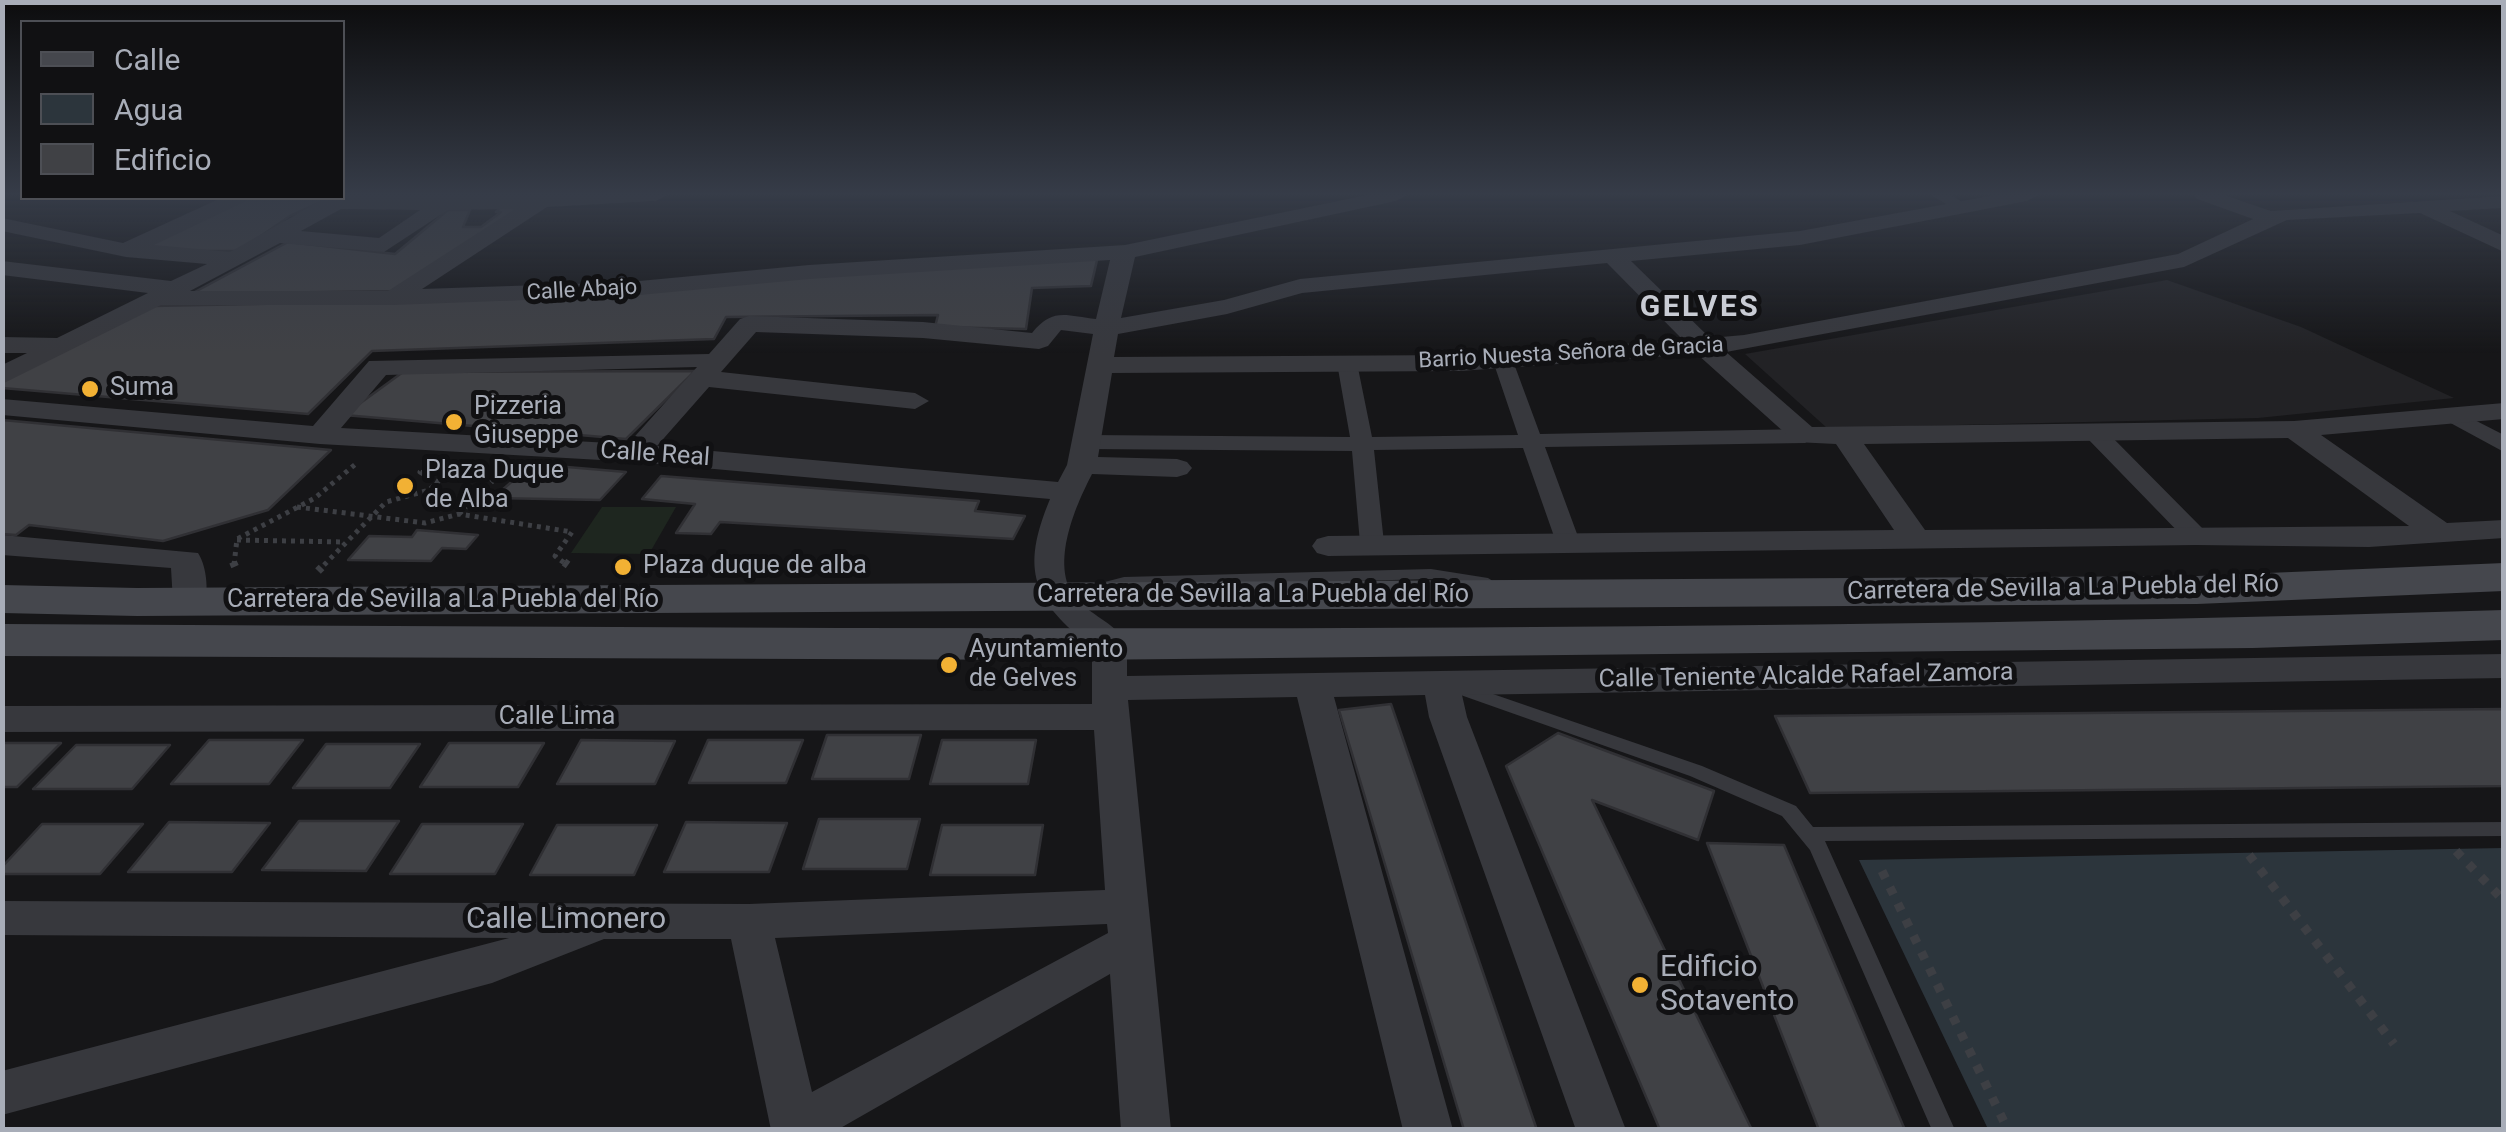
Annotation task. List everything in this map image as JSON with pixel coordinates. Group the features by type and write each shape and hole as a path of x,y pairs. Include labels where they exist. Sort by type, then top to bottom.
{"main road":[{"name":"Carretera de Sevilla a La Puebla del Río","path":"2,599 190,602 2196,590 2504,577"},
{"name":"Carretera de Sevilla a La Puebla del Río","path":"2,640 1110,683 2504,625"}],"street":[{"path":"116,248 234,260"},
{"path":"126,250 131,248"},
{"path":"2,376 255,248"},
{"path":"393,298 465,248"},
{"name":"Calle Abajo","path":"2,268 166,294 393,298 629,290 828,270 1145,248"},
{"path":"636,453 749,324 922,330 1039,342 1054,322 1107,328 1227,308 1300,286 1684,248"},
{"name":"Barrio Nuesta Señora de Gracia","path":"1101,366 1502,361 1706,348 1857,324 2184,260 2210,248"},
{"path":"1125,252 1116,275 1101,366 1078,466 1048,563 1057,598 1110,683 1146,1130"},
{"path":"1611,254 1706,348 1805,436"},
{"path":"2,345 62,346"},
{"path":"320,435 378,367 697,359 710,371 916,401"},
{"path":"1502,361 1568,542"},
{"path":"1347,363 1362,444 1372,543"},
{"name":"Calle Real","path":"2,407 320,435 636,453 1177,468"},
{"path":"1078,466 1362,444 2294,430 2504,410"},
{"path":"2453,415 2504,445"},
{"path":"2294,430 2441,534"},
{"path":"2095,432 2196,536"},
{"path":"1845,437 1916,539"},
{"path":"1328,546 2196,536 2369,538 2504,529"},
{"path":"2,545 187,560 190,602"},
{"name":"Calle Teniente Alcalde Rafael Zamora","path":"1110,683 1312,684 2504,666"},
{"path":"1441,682 1448,717 1601,1130"},
{"name":"Calle Lima","path":"2,720 1110,683"},
{"path":"1312,684 1428,1130"},
{"name":"Calle Limonero","path":"2,918 1131,923"},
{"path":"2,1093 492,964 606,919"},
{"path":"749,922 795,1127 1131,923"}],"lane":[{"path":"1441,682 1713,778 1790,810 1818,846 1944,1130"},
{"path":"1808,834 2504,829"}],"path":[{"path":"237,540 316,498 386,439"},
{"path":"317,572 386,502 429,490 438,482 420,472 455,443"},
{"path":"459,514 527,447"},
{"path":"297,507 425,523 459,514 572,532 555,556 572,568"},
{"path":"237,540 346,542"},
{"path":"237,540 233,562 237,571"},
{"path":"2454,849 2504,901"},
{"path":"2247,853 2394,1044"},
{"path":"1882,871 2008,1130"}],"shaded area":[{"path":"2167,280 2301,327 2454,398 2258,418 1827,428 1745,354"},
{"path":"602,507 676,507 649,554 571,553"}],"water":[{"path":"2503,848 2503,1130 1988,1129 1859,860"}],"building":[{"path":"156,248 244,248 239,251"},
{"path":"277,248 340,248 395,254 402,248 460,248 392,291 191,294"},
{"path":"1098,256 1091,286 1032,288 1026,329 935,327 938,315 726,317 714,339 372,351 308,414 2,388 2,380 153,306 608,297 724,283"},
{"path":"695,371 626,439 344,415 403,372"},
{"path":"2,420 331,450 268,510 163,541 29,525 16,535 2,534"},
{"path":"532,464 626,472 600,500 493,498"},
{"path":"661,476 979,501 975,511 1025,516 1013,539 720,522 711,534 676,533 695,504 642,499"},
{"path":"417,530 478,535 466,549 442,548 431,561 348,560 369,536 412,537"},
{"path":"1391,704 1537,1130 1464,1130 1339,710"},
{"path":"2504,709 2504,786 1810,793 1775,716"},
{"name":"Edificio Sotavento","path":"1558,733 1714,791 1698,840 1592,800 1752,1130 1660,1130 1506,766"},
{"path":"827,735 921,735 909,779 812,779"},
{"path":"209,740 303,740 269,784 171,784"},
{"path":"581,740 675,741 655,784 557,784"},
{"path":"708,740 803,740 786,783 689,783"},
{"path":"942,740 1036,740 1028,784 930,784"},
{"path":"2,743 61,743 17,787 2,787"},
{"path":"449,743 544,743 518,787 420,787"},
{"path":"326,744 420,744 390,788 293,788"},
{"path":"76,745 170,745 132,789 33,789"},
{"path":"819,819 920,819 907,869 803,869"},
{"path":"299,821 399,821 366,871 262,870"},
{"path":"169,822 270,823 232,872 128,872"},
{"path":"686,822 787,823 769,872 664,872"},
{"path":"42,824 143,824 100,874 2,874 2,867"},
{"path":"422,824 523,824 495,874 390,874"},
{"path":"557,825 657,825 634,875 530,875"},
{"path":"942,825 1043,825 1035,875 930,875"},
{"name":"Edificio Sotavento","path":"1707,843 1784,845 1905,1130 1819,1130"}],"place":[{"name":"Suma","path":"90,389"},
{"name":"Pizzeria Giuseppe","path":"454,422"},
{"name":"Plaza Duque de Alba","path":"405,486"},
{"name":"Plaza duque de alba","path":"623,567"},
{"name":"Ayuntamiento de Gelves","path":"949,665"},
{"name":"Edificio Sotavento","path":"1640,985"}],"district":[{"name":"GELVES","path":"1700,308"}]}
